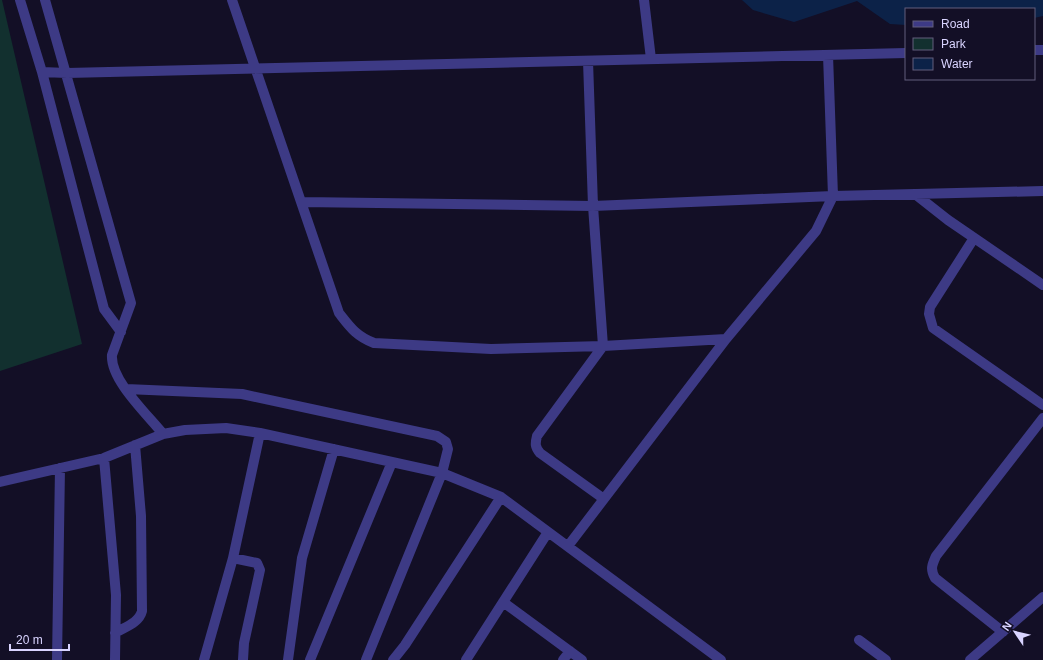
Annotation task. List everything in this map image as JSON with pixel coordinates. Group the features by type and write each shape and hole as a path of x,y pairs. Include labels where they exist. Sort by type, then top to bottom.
{"street":[{"path":"20,0 42,72 104,309 122,332"},
{"path":"45,0 97,188 131,303 122,332 112,356 112,362 117,376 126,389 163,434"},
{"path":"232,0 339,313 350,328 361,338 374,343 491,349 603,346 726,339"},
{"path":"644,0 650,59"},
{"path":"42,72 66,73 256,69 905,53"},
{"path":"568,546 726,339 816,231 834,196 828,55"},
{"path":"588,61 593,206 603,346 537,436 536,448 540,453 604,500"},
{"path":"302,202 593,206 834,196 1043,191"},
{"path":"915,194 929,206 974,238 1043,285"},
{"path":"974,238 930,307 930,322 933,328 1043,405"},
{"path":"126,389 242,394 437,436 448,445 442,474 366,660"},
{"path":"1003,632 935,578 931,566 936,556 1043,418"},
{"path":"0,482 104,458 163,434 186,430 226,428 260,433 442,474 501,497 721,660"},
{"path":"204,660 232,558 260,433"},
{"path":"115,633 138,619 142,611 140,516 135,445"},
{"path":"288,660 302,558 334,449"},
{"path":"104,458 116,595 115,660"},
{"path":"310,660 392,462"},
{"path":"57,660 60,468"},
{"path":"393,660 405,645 501,497"},
{"path":"466,660 548,532"},
{"path":"232,558 256,563 260,570 244,643 243,660"},
{"path":"970,660 1043,597"},
{"path":"503,602 582,660"},
{"path":"859,640 886,660"},
{"path":"563,660 570,651"}],"green space":[{"path":"0,0 2,0 82,344 0,371"}],"water":[{"path":"742,0 1043,0 1043,16 1035,18 1035,8 905,8 905,25 890,24 857,1 794,22 753,10"}]}
